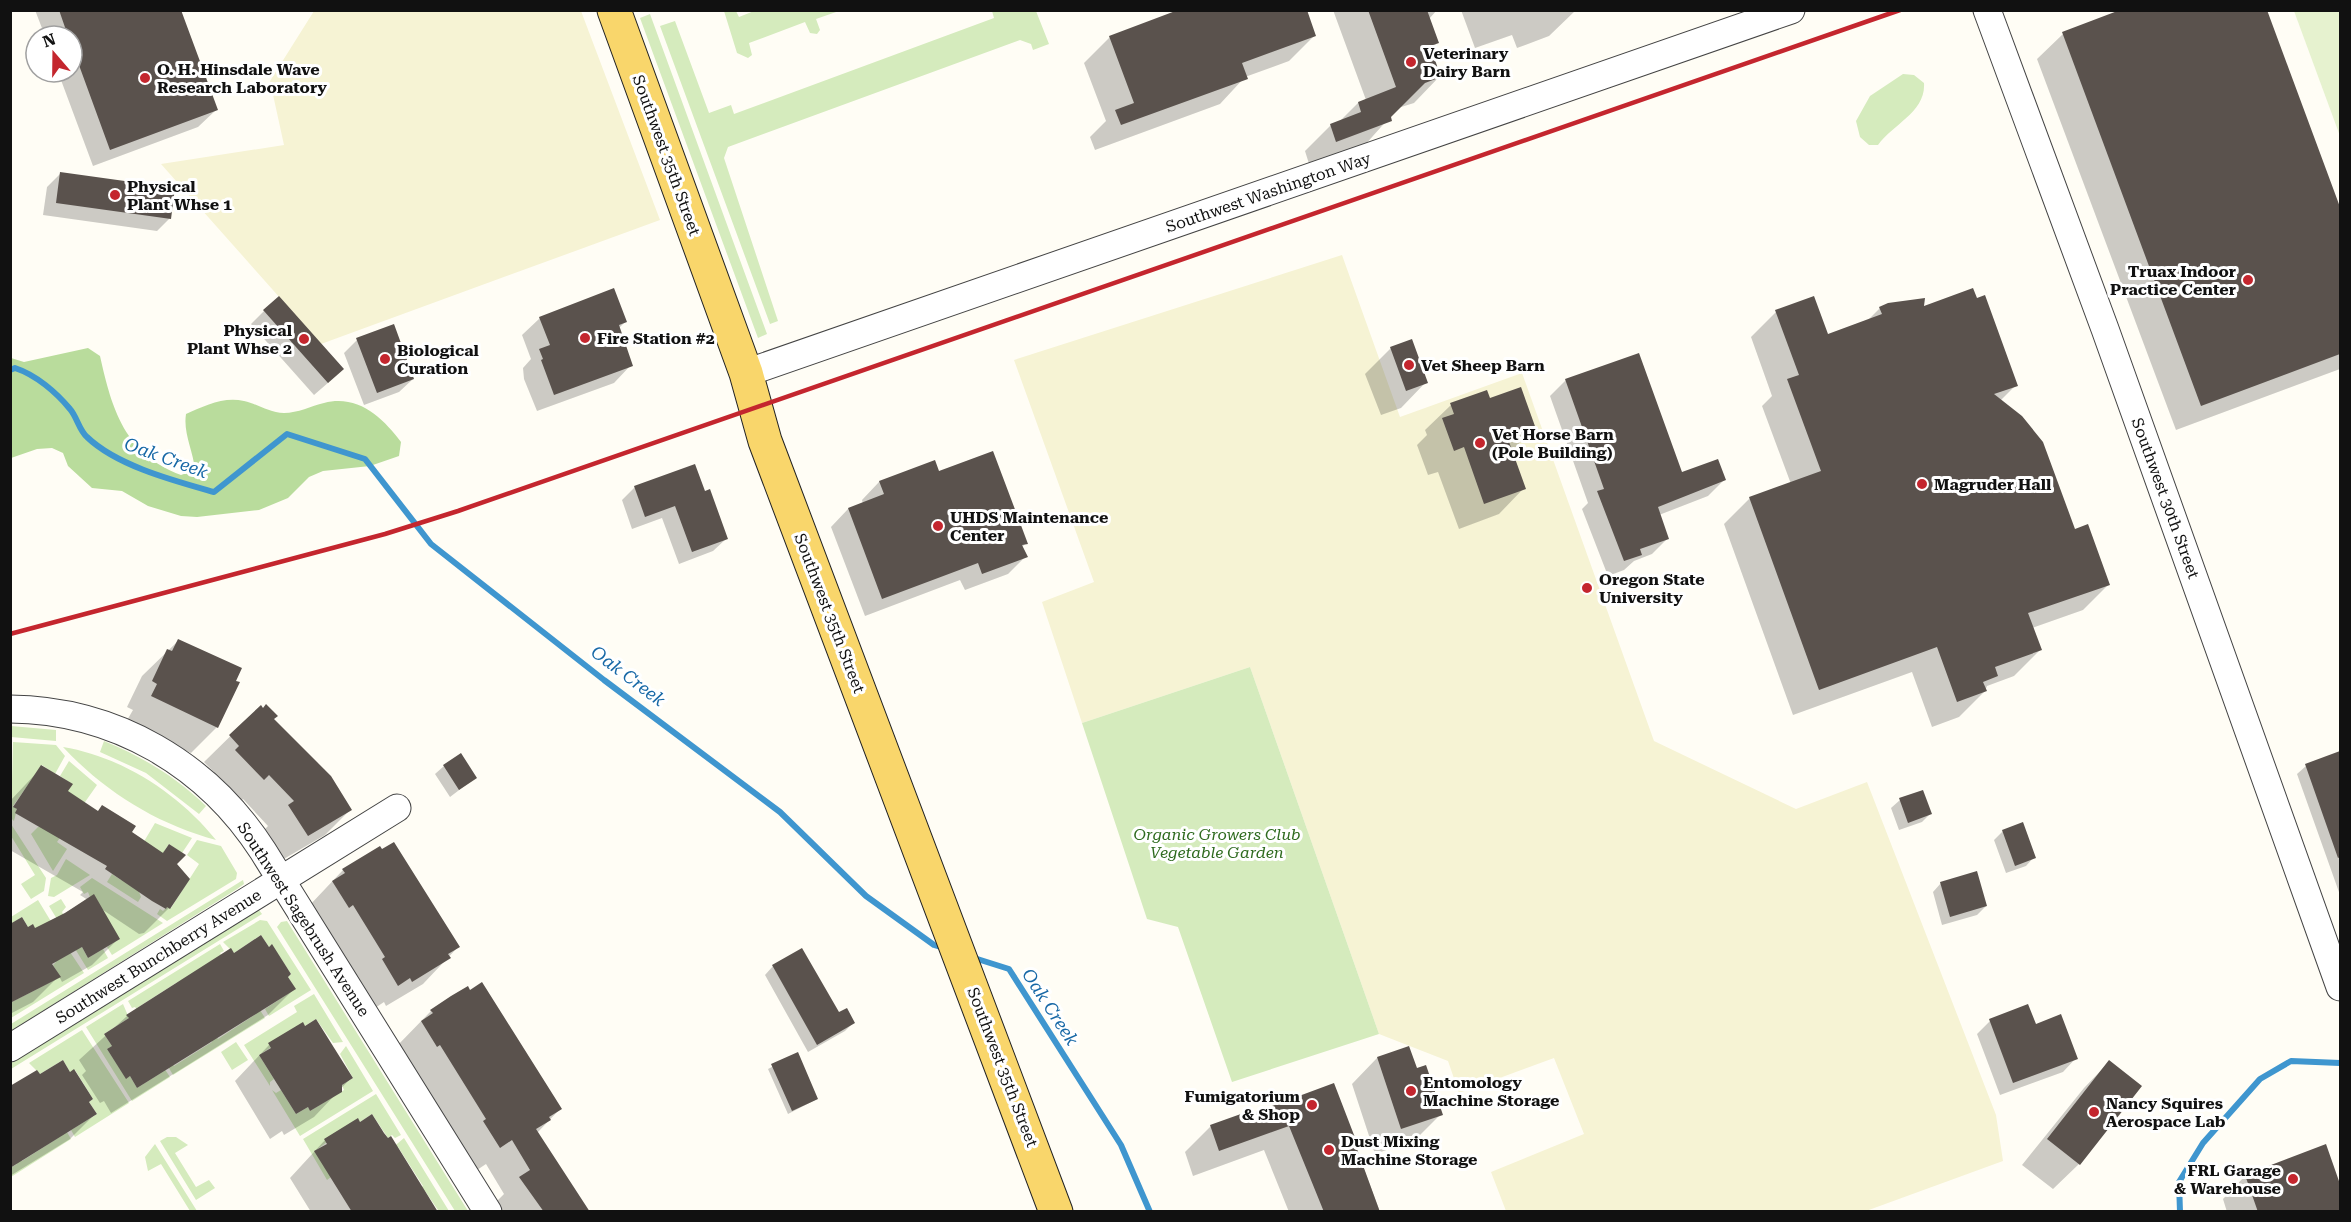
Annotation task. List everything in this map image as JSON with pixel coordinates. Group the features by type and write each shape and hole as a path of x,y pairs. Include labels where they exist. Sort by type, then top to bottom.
{"main road":[{"name":"Southwest 35th Street","path":"614,10 746,373 765,441 1056,1212"}],"street":[{"name":"Southwest Washington Way","path":"746,373 1791,10"},
{"name":"Southwest 30th Street","path":"1987,10 2105,328 2340,987"},
{"name":"Southwest Sagebrush Avenue","path":"10,709 51,711 80,717 138,737 169,755 198,776 227,803 246,826 280,879 488,1212"},
{"name":"Southwest Bunchberry Avenue","path":"10,1048 397,808"}],"shaded area":[{"path":"314,11 581,11 660,220 321,344 161,164 284,145 270,81"},
{"path":"1342,255 1400,417 1522,373 1654,741 1796,809 1867,782 1996,1115 2003,1161 1866,1211 1506,1211 1491,1172 1584,1134 1554,1058 1459,1093 1448,1061 1379,1034 1250,667 1082,723 1042,602 1094,582 1014,360"}],"green space":[{"path":"724,11 736,11 739,17 754,11 839,11 816,19 820,30 817,34 810,33 805,22 749,43 752,55 748,58 737,53"},
{"path":"992,11 1036,11 1049,44 1033,50 1031,44 1020,40 728,147 724,158 778,321 770,324 660,26 675,21 709,113 731,105 734,114 994,18"},
{"path":"2294,11 2340,11 2340,136"},
{"path":"650,14 767,334 758,338 640,18"},
{"path":"1903,74 1914,75 1924,83 1920,102 1878,145 1869,145 1860,137 1856,121 1870,96"},
{"path":"88,348 100,356 116,412 134,442 146,455 181,475 195,470 186,428 186,414 229,400 244,401 273,412 284,413 336,401 359,405 378,417 394,433 401,442 399,456 370,466 323,471 309,477 288,498 259,510 197,517 181,516 148,506 122,491 92,488 68,466 63,453 52,448 37,449 11,458 11,358 24,362"},
{"name":"Organic Growers Club Vegetable Garden","path":"1250,667 1379,1034 1232,1082 1178,927 1147,919 1082,723"},
{"path":"11,726 56,730 56,741 11,737"},
{"path":"104,741 158,769 206,806 199,814 146,773 100,752"},
{"path":"13,742 56,745 65,756 55,774 42,765 13,806 17,809 14,821 11,818"},
{"path":"63,747 107,759 148,780 185,807 216,840 173,825 133,804 96,778"},
{"path":"69,761 97,785 57,842 67,849 53,871 31,834 38,827 44,827 72,784 60,776"},
{"path":"155,823 192,838 182,853 169,844 139,892 141,897 138,902 107,882 112,874 121,880"},
{"path":"11,824 46,878 44,891 31,899 21,884 35,875 11,836"},
{"path":"197,840 221,846 237,873 236,879 167,921 157,914 160,909 163,911 167,907 171,908 199,864 187,855"},
{"path":"66,859 90,875 54,897 48,896 51,878 57,875"},
{"path":"92,878 163,923 112,955 107,947 119,939 94,895 90,897 88,892 84,894 80,887"},
{"path":"243,880 244,884 237,889 11,1031 11,1024"},
{"path":"61,899 66,907 62,912 80,948 82,947 88,958 103,949 108,958 88,970 49,906"},
{"path":"38,900 58,933 28,927 22,917 11,924 11,917"},
{"path":"259,910 262,914 11,1069 11,1063"},
{"path":"260,920 267,921 311,990 269,1016 265,1009 295,989 288,977 291,974 272,945 269,947 261,935 234,953 223,942"},
{"path":"287,921 468,1211 455,1211 277,927 281,922"},
{"path":"60,937 84,973 11,1018 10,1003 60,977 53,965 56,962 46,946"},
{"path":"220,944 224,951 220,953 225,961 176,983 137,1008 140,1014 135,1007 132,1008 128,1001"},
{"path":"314,994 343,1042 333,1043 316,1019 259,1055 274,1079 270,1082 270,1086 244,1045 297,1012 294,1006"},
{"path":"253,999 265,1018 173,1075 162,1056 166,1054 174,1066 212,1042 209,1026 218,1039 256,1014"},
{"path":"123,1004 129,1018 104,1034 112,1046 107,1049 126,1078 130,1076 137,1088 164,1071 158,1059 170,1077 132,1101 86,1027"},
{"path":"82,1030 129,1103 75,1137 71,1130 97,1114 89,1102 93,1099 75,1070 70,1072 63,1060 40,1074 29,1063"},
{"path":"236,1042 248,1060 232,1070 221,1052"},
{"path":"346,1046 373,1091 300,1136 272,1090 276,1093 281,1090 296,1114 308,1107 310,1111 344,1090 342,1085 353,1078 340,1054"},
{"path":"376,1094 401,1135 395,1138 392,1135 388,1138 372,1114 360,1122 358,1119 315,1151 331,1177 327,1180 303,1139"},
{"path":"60,1120 71,1139 11,1177 10,1168 17,1164 11,1153 22,1161 61,1136"},
{"path":"167,1137 176,1137 188,1145 175,1153 196,1187 209,1180 215,1188 196,1200 160,1141"},
{"path":"404,1138 449,1211 438,1210 425,1191 414,1198 411,1194 423,1186 398,1147 391,1149"},
{"path":"155,1144 197,1211 190,1211 161,1164 148,1171 145,1157"}],"building":[{"name":"O. H. Hinsdale Wave Research Laboratory","path":"59,10 181,10 218,110 110,150 84,79 84,24 64,24"},
{"path":"1178,10 1307,10 1316,36 1242,63 1248,79 1121,125 1115,110 1134,103 1109,36"},
{"name":"Veterinary Dairy Barn","path":"1368,10 1427,10 1439,43 1430,46 1441,77 1425,83 1391,117 1392,121 1336,142 1330,124 1361,112 1358,102 1396,87"},
{"name":"Truax Indoor Practice Center","path":"2120,10 2267,10 2340,207 2340,354 2201,406 2062,32"},
{"name":"Physical Plant Whse 1","path":"60,172 175,188 171,219 56,203"},
{"name":"Fire Station #2","path":"614,288 627,322 619,325 633,366 554,395 541,360 543,359 539,349 550,345 539,317"},
{"name":"Magruder Hall","path":"1973,288 1977,298 1985,295 2018,386 1994,394 2022,416 2043,442 2075,529 2088,524 2110,585 2028,613 2042,650 1995,667 1998,676 1983,682 1987,691 1957,702 1937,647 1819,690 1749,497 1821,471 1787,379 1799,375 1775,310 1814,296 1828,334 1882,314 1879,307 1888,303 1925,298 1924,306"},
{"name":"Physical Plant Whse 2","path":"279,296 344,369 328,383 263,310"},
{"name":"Biological Curation","path":"394,324 414,379 377,393 356,338"},
{"name":"Vet Sheep Barn","path":"1412,339 1428,383 1406,391 1390,347"},
{"path":"1639,353 1682,472 1718,459 1726,480 1658,507 1669,539 1640,549 1642,555 1624,561 1597,491 1604,489 1565,379"},
{"name":"Vet Horse Barn (Pole Building)","path":"1521,387 1536,429 1508,439 1526,489 1484,504 1464,447 1454,451 1442,418 1454,414 1450,403 1487,390 1490,398"},
{"name":"UHDS Maintenance Center","path":"993,451 1028,544 1022,545 1028,557 982,574 978,563 882,599 848,508 884,494 879,481 935,460 939,471"},
{"path":"695,464 705,491 710,489 728,539 692,552 675,506 645,517 634,486"},
{"path":"178,639 242,668 236,681 240,682 218,728 151,696 157,684 152,681 167,649 172,651"},
{"path":"266,704 278,716 274,719 331,776 352,810 308,836 288,805 294,801 269,775 264,780 235,750 239,746 229,735 261,705 263,708"},
{"path":"2340,751 2340,857 2338,858 2305,764"},
{"path":"461,753 477,778 459,790 443,765"},
{"path":"41,765 73,784 68,791 98,811 102,805 136,826 132,832 163,853 169,844 186,855 177,864 190,879 170,909 152,901 105,869 107,866 15,813 17,809 13,807"},
{"path":"1923,790 1932,814 1908,823 1899,798"},
{"path":"2023,822 2036,858 2015,866 2002,830"},
{"path":"394,842 460,947 448,954 451,958 412,982 410,978 398,986 382,959 385,957 353,905 349,908 332,881 345,873 342,869 380,846 382,849"},
{"path":"1977,871 1987,906 1950,917 1940,882"},
{"path":"94,894 120,939 88,958 82,947 52,964 61,977 10,1003 10,924 22,917 28,927 33,924 35,928 65,913"},
{"path":"261,935 269,947 272,944 291,974 288,977 296,989 137,1088 130,1076 126,1079 107,1049 112,1046 104,1034 129,1018 126,1015 231,948 234,953"},
{"path":"802,948 839,1012 847,1008 855,1023 817,1045 772,965"},
{"path":"482,982 562,1109 549,1117 551,1120 536,1129 590,1212 544,1212 519,1177 530,1170 512,1140 500,1148 483,1121 486,1119 440,1045 437,1047 421,1021 433,1013 430,1010 451,996 468,986 470,990"},
{"path":"2028,1004 2036,1024 2061,1014 2078,1059 2013,1083 1989,1019"},
{"path":"316,1019 353,1078 342,1085 342,1092 310,1111 308,1107 296,1114 259,1055 271,1048 268,1043 303,1022 305,1026"},
{"name":"Entomology Machine Storage","path":"1409,1046 1417,1068 1426,1065 1443,1115 1401,1129 1377,1057"},
{"path":"798,1052 818,1099 792,1111 771,1064"},
{"path":"63,1060 70,1072 74,1069 93,1099 89,1102 97,1114 10,1168 10,1086 37,1070 40,1074"},
{"name":"Nancy Squires Aerospace Lab","path":"2109,1060 2142,1086 2080,1165 2047,1139"},
{"path":"1334,1083 1380,1212 1324,1212 1289,1126 1219,1151 1210,1125 1252,1110 1253,1113"},
{"path":"372,1114 388,1138 391,1136 438,1212 352,1212 314,1151 327,1144 324,1139 358,1118 360,1122"},
{"name":"FRL Garage & Warehouse","path":"2326,1144 2340,1184 2340,1212 2258,1212 2245,1175"}],"waterway":[{"name":"Oak Creek","path":"10,370 15,368 23,371 52,390 72,412 84,434 114,456 147,471 214,492 287,434 365,459 431,544 604,680 780,812 866,896 934,945 944,948"},
{"name":"Oak Creek","path":"971,957 1009,969 1121,1145 1150,1212"},
{"name":"Oak Creek","path":"2180,1212 2179,1182 2203,1143 2260,1079 2291,1061 2340,1063"}],"railway":[{"path":"10,634 385,534 458,511 1900,10"}],"place":[{"name":"Veterinary Dairy Barn","path":"1411,62"},
{"name":"O. H. Hinsdale Wave Research Laboratory","path":"145,78"},
{"name":"Physical Plant Whse 1","path":"115,195"},
{"name":"Truax Indoor Practice Center","path":"2248,280"},
{"name":"Fire Station #2","path":"585,338"},
{"name":"Physical Plant Whse 2","path":"304,339"},
{"name":"Biological Curation","path":"385,359"},
{"name":"Vet Sheep Barn","path":"1409,365"},
{"name":"Vet Horse Barn (Pole Building)","path":"1480,443"},
{"name":"Magruder Hall","path":"1922,484"},
{"name":"UHDS Maintenance Center","path":"938,526"},
{"name":"Oregon State University","path":"1587,588"},
{"name":"Entomology Machine Storage","path":"1411,1091"},
{"name":"Fumigatorium & Shop","path":"1312,1105"},
{"name":"Nancy Squires Aerospace Lab","path":"2094,1112"},
{"name":"Dust Mixing Machine Storage","path":"1329,1150"},
{"name":"FRL Garage & Warehouse","path":"2293,1179"}]}
